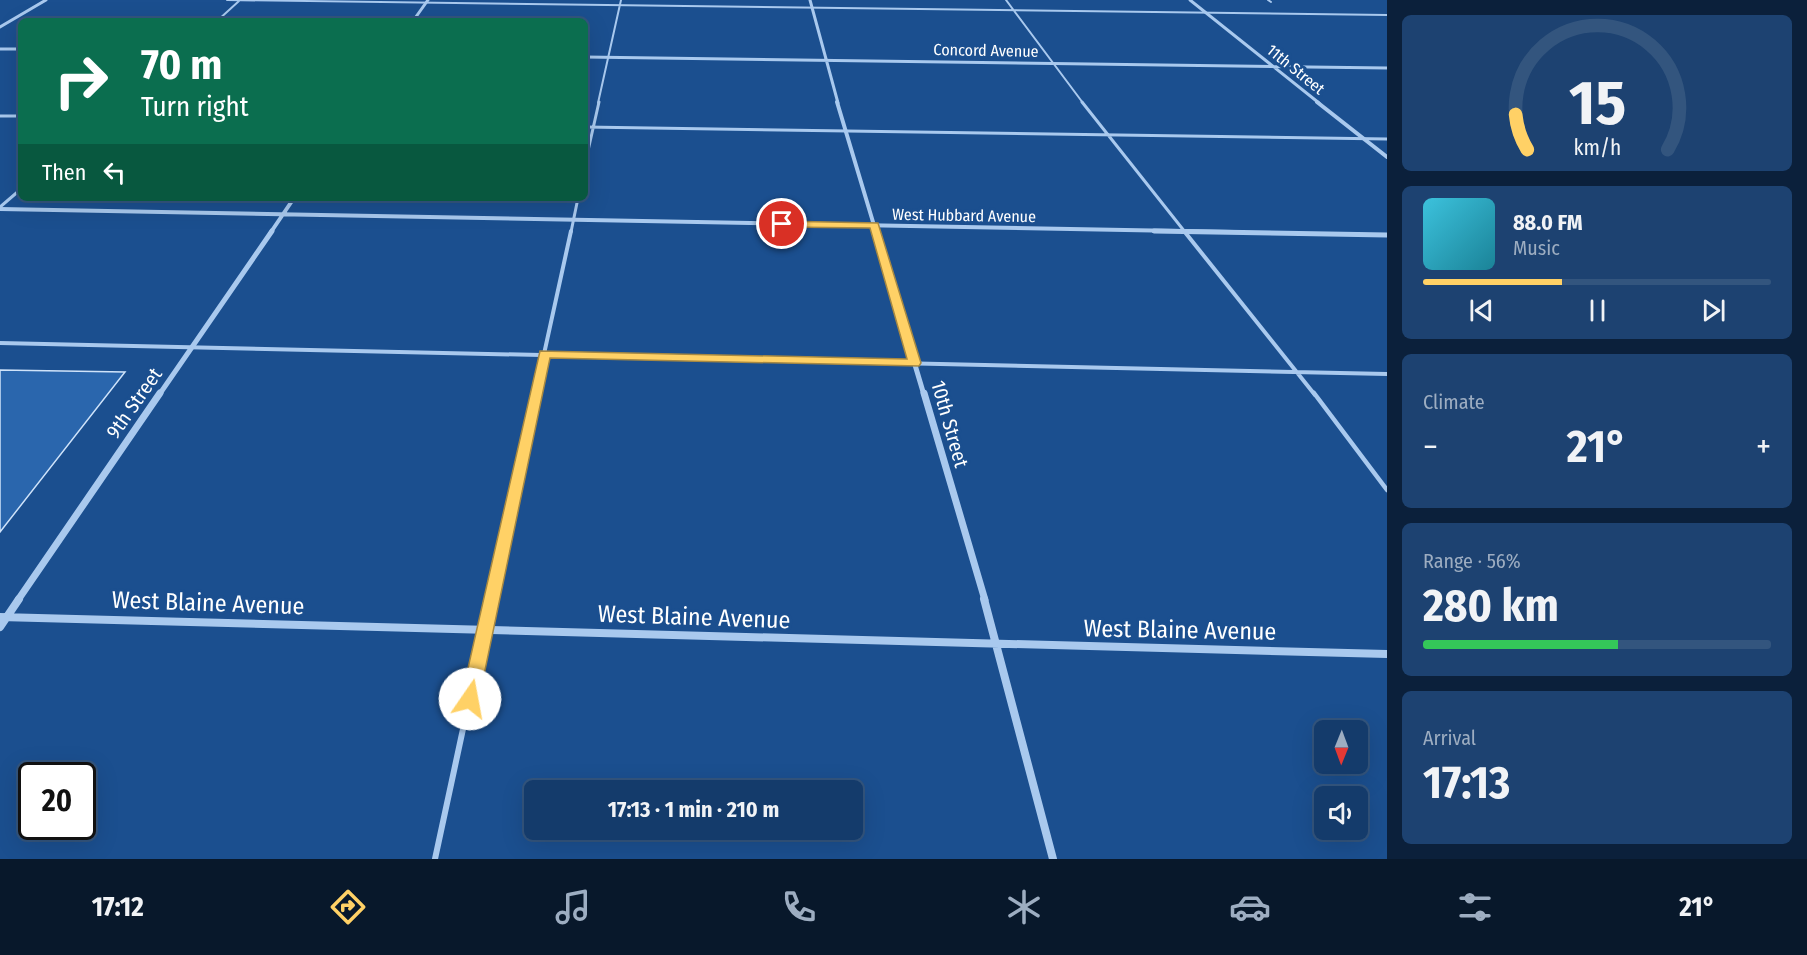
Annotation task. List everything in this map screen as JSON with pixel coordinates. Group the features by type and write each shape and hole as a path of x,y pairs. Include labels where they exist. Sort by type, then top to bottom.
{"street":[{"path":"0,27 46,0"},
{"name":"10th Street","path":"810,0 825,60 998,645 1053,859"},
{"name":"11th Street","path":"1190,0 1387,157"},
{"path":"415,18 427,1"},
{"path":"0,49 18,49"},
{"name":"Concord Avenue","path":"588,57 1387,68"},
{"name":"9th Street","path":"0,627 3,617 292,201"},
{"name":"West Hubbard Avenue","path":"0,208 1387,235"},
{"name":"West Blaine Avenue","path":"3,617 1387,654"}],"lane":[{"path":"227,0 1387,15"},
{"path":"219,18 240,0"},
{"path":"588,150 621,0"},
{"path":"1005,0 1106,134 1297,371 1387,490"},
{"path":"0,116 18,117"},
{"path":"588,127 1387,139"},
{"path":"0,208 18,192"},
{"path":"435,859 577,201"},
{"path":"0,343 191,349 544,353 1387,374"}],"building":[{"path":"0,370 125,372 0,532"}],"route":[{"path":"470,699 544,353 915,363 874,225 782,224"}]}
